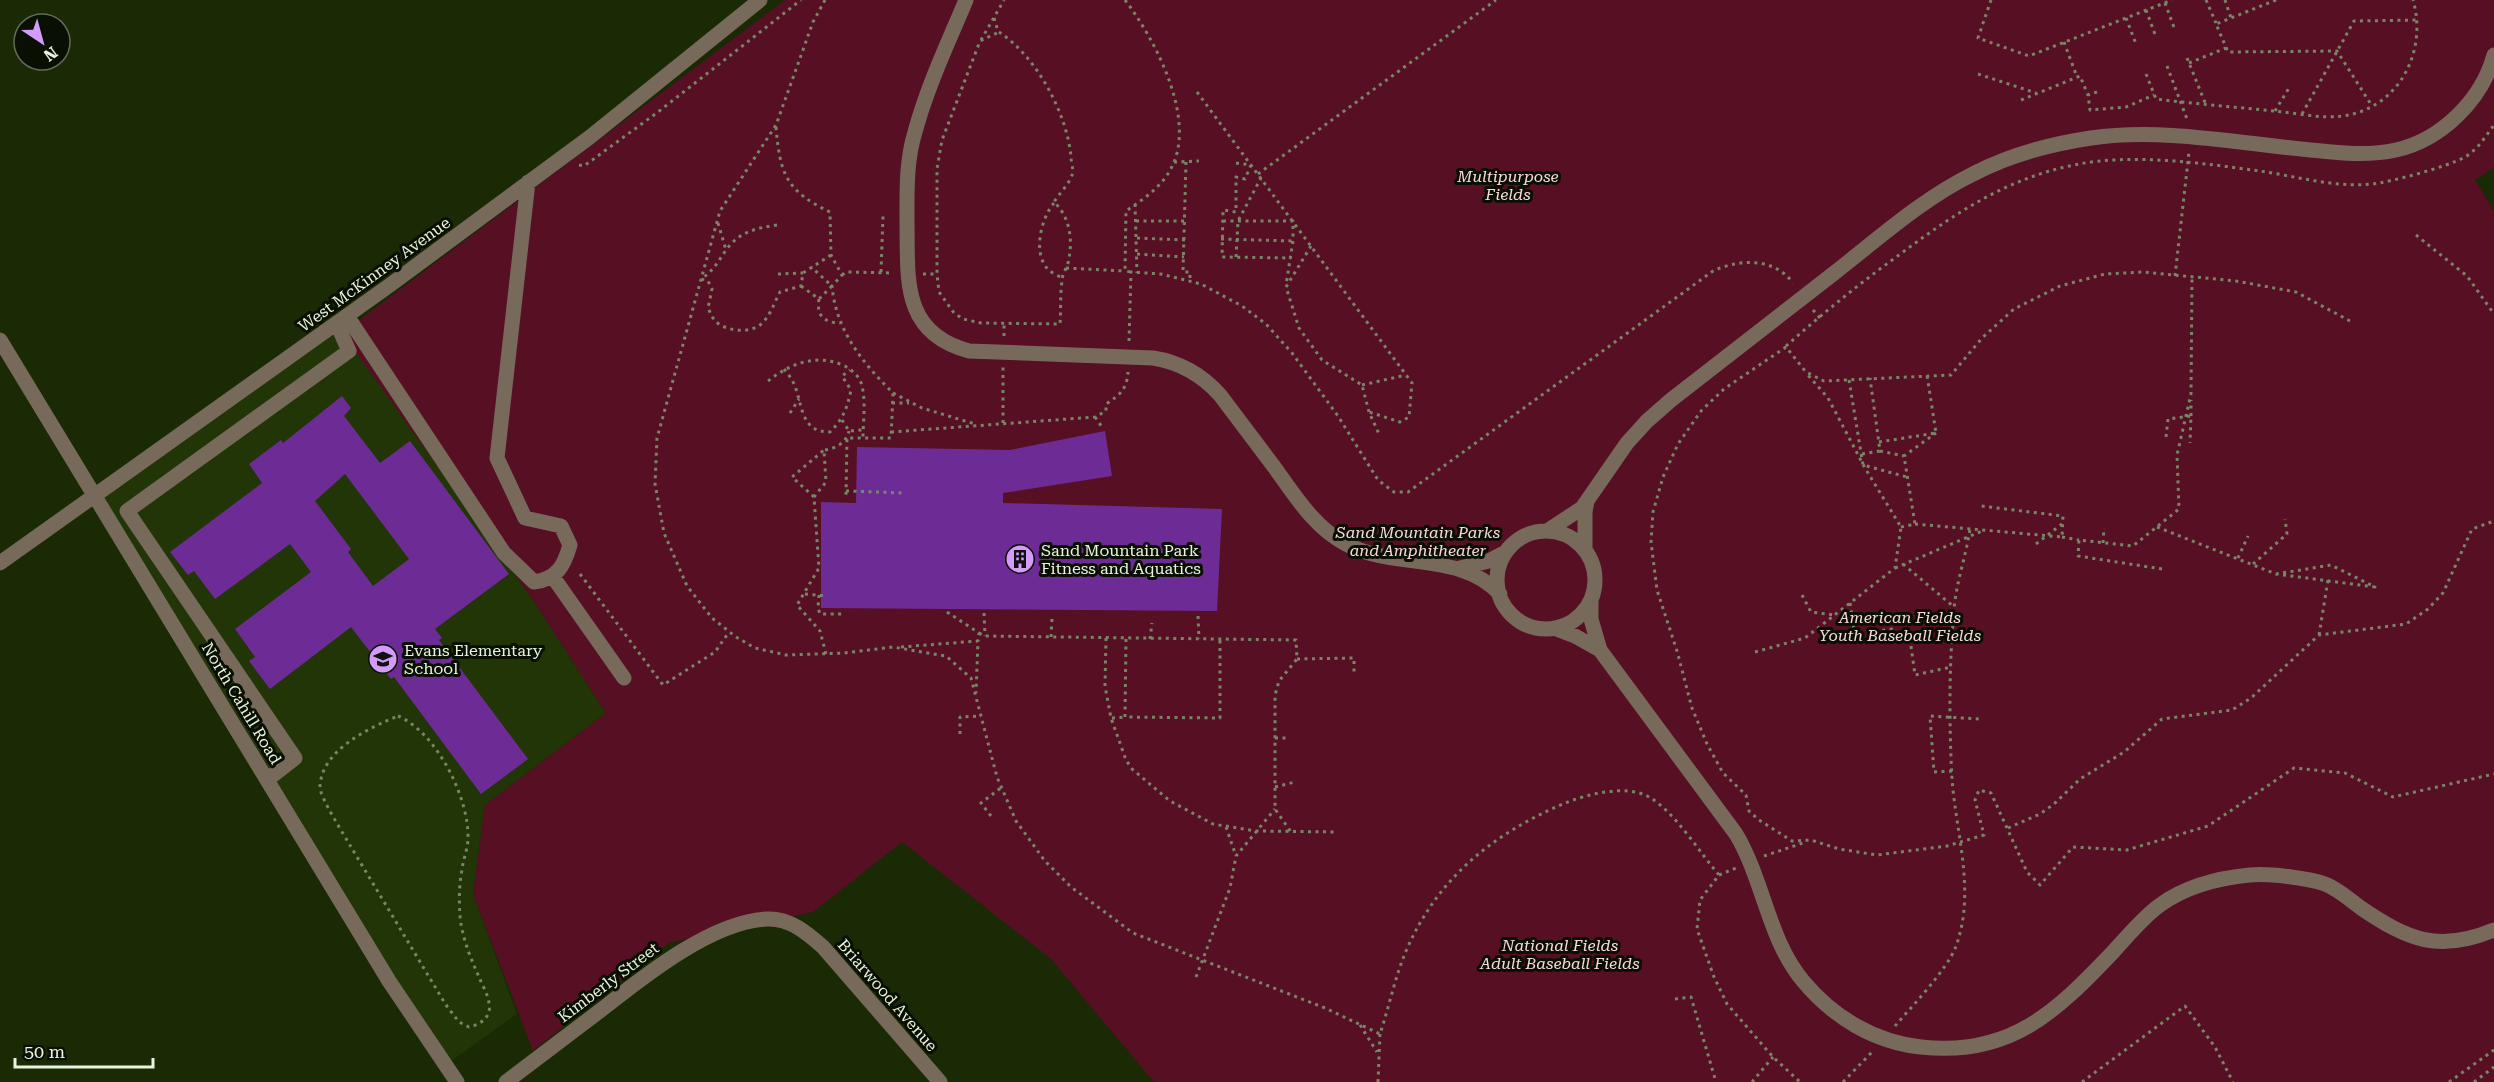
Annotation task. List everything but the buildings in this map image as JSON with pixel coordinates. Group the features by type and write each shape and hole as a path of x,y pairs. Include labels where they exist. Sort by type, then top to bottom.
{"street":[{"name":"West McKinney Avenue","path":"0,563 342,320 553,164 760,0"},
{"path":"966,0 921,112 910,153 907,175 909,291 913,305 929,329 953,347 969,351 1128,357 1168,360 1184,367 1211,385 1307,512 1339,540 1361,551 1381,556 1460,568 1483,579 1500,594"},
{"path":"1547,531 1581,508 1610,465 1647,421 1924,204 1973,174 2030,152 2092,138 2123,135 2190,138 2353,154 2397,150 2431,136 2461,111 2486,80 2494,55"},
{"path":"342,320 504,553 534,582 554,577 565,564 570,545 561,526 525,518 496,458 528,182"},
{"path":"268,779 295,758 127,511 349,351 342,320"},
{"name":"North Cahill Road","path":"0,340 390,981 457,1082"},
{"path":"1585,549 1585,512 1588,500"},
{"path":"1547,531 1559,532 1573,538 1585,549 1593,562 1596,578 1587,608 1576,620 1562,627 1545,629 1529,626 1514,618 1504,605 1500,594 1498,572 1506,552 1514,543 1527,534 1547,531"},
{"path":"1460,568 1489,561 1506,552"},
{"path":"554,577 624,678"},
{"path":"1591,599 1592,619 1600,650 1736,834 1751,862 1774,929 1792,966 1803,981 1837,1013 1883,1039 1900,1045 1940,1049 1993,1042 2020,1032 2063,1004 2159,906 2198,885 2222,879 2274,875 2325,884 2403,934 2444,943 2468,940 2494,930"},
{"path":"1554,628 1575,636 1600,650"},
{"name":"Kimberly Street","path":"506,1082 669,957 745,923 768,919 789,923 807,933"},
{"name":"Briarwood Avenue","path":"807,933 823,947 940,1082"}],"path":[{"path":"553,164 584,166 658,112 801,0"},
{"path":"825,0 813,22 776,125 720,212 657,438 655,483 664,533 687,586 712,618 755,648 786,655 826,654 978,642"},
{"path":"1004,0 980,41 942,140 937,169 939,292 954,313 963,319 973,321 1060,324 1062,279 1070,254 1069,229 1061,208 1054,202"},
{"path":"1125,0 1145,31 1170,82 1179,127 1174,162 1160,184 1126,211 1125,271"},
{"path":"1258,174 1496,0"},
{"path":"1991,0 1978,38 2030,56 2172,0"},
{"path":"2206,0 2228,52 2337,51"},
{"path":"2225,0 2231,18"},
{"path":"2216,24 2275,0"},
{"path":"2146,74 2156,99 2341,116 2372,106 2397,86 2414,57 2419,20 2413,0"},
{"path":"2165,3 2175,30"},
{"path":"2146,10 2156,37"},
{"path":"993,16 999,32 1037,71 1051,94 1062,119 1070,148 1072,174 1044,216 1040,249 1046,268 1062,279"},
{"path":"2126,18 2136,44"},
{"path":"2302,114 2354,21 2419,20"},
{"path":"980,41 999,32"},
{"path":"2064,42 2077,77"},
{"path":"2189,63 2226,48"},
{"path":"2337,51 2372,106"},
{"path":"2187,58 2206,105"},
{"path":"2167,66 2189,124 2190,138 2175,276"},
{"path":"1978,74 2038,93"},
{"path":"2021,100 2080,76 2088,96 2090,110 2126,107 2154,95"},
{"path":"2275,111 2289,88"},
{"path":"1197,92 1412,382 1409,417 1400,422 1369,412"},
{"path":"2088,96 2097,92"},
{"path":"776,125 778,155 788,182 809,202 830,212 831,255 842,276"},
{"path":"2494,125 2480,145 2464,158 2371,184 2321,182 2259,171 2144,159 2075,164 2016,181 1954,214 1874,273 1786,347 1724,389 1701,411 1678,444 1663,477 1653,512 1651,542 1657,590 1677,651 1692,708 1707,744 1723,773 1746,795 1749,811 1792,841 1811,840 1839,849 1877,855 1947,846 1984,835 1975,800 1979,790 1991,793 2027,872 2040,885 2073,847 2127,850 2208,826 2294,768 2345,773 2393,797 2494,774"},
{"path":"1174,162 1199,161"},
{"path":"1186,162 1183,272 1190,272 1190,282"},
{"path":"1236,163 1251,165"},
{"path":"1251,165 1245,178 1236,177 1236,212 1223,210 1222,257 1291,258"},
{"path":"1236,257 1235,240 1238,221 1261,178"},
{"path":"1135,204 1137,273"},
{"path":"881,272 883,216"},
{"path":"1136,221 1185,221"},
{"path":"1222,221 1293,221"},
{"path":"1293,221 1293,241 1286,287 1299,328 1322,360 1362,385 1369,412 1380,434"},
{"path":"717,222 726,250"},
{"path":"701,279 718,266 726,250 740,235 756,228 777,225"},
{"path":"2416,235 2467,276 2494,314"},
{"path":"1137,238 1185,240"},
{"path":"1221,239 1293,241"},
{"path":"1286,287 1311,246"},
{"path":"1137,254 1184,257"},
{"path":"777,274 803,273 831,255"},
{"path":"1066,267 1161,274 1190,282 1217,291 1266,324 1292,353 1338,416 1378,480 1394,492 1408,492 1436,473 1572,371 1713,271 1728,264 1750,261 1776,269 1788,277 1820,318"},
{"path":"811,267 832,286 834,304 841,323 863,363 893,393 950,418 984,424"},
{"path":"841,323 826,321 820,316 818,307 819,299 846,272 937,274"},
{"path":"891,432 1095,417 1106,411 1106,404 1119,396 1128,386 1131,272"},
{"path":"1806,372 1824,381 1951,375 1982,338 2014,309 2060,286 2105,274 2143,272 2236,281 2295,292 2350,321"},
{"path":"801,286 803,273"},
{"path":"2190,443 2192,278"},
{"path":"701,279 708,281 712,290 708,308 714,320 726,328 742,331 759,326 770,315 780,292 801,286"},
{"path":"801,286 819,299"},
{"path":"1003,423 1004,323"},
{"path":"1786,347 1828,398 1863,465 1901,527 1895,568"},
{"path":"768,381 784,369 810,359 832,360 851,369 862,386 863,438"},
{"path":"784,369 796,386 802,411 812,428 818,432 830,432 842,420 847,409 851,390 842,376 851,369"},
{"path":"1362,385 1406,375"},
{"path":"1927,375 1936,433"},
{"path":"1870,378 1880,451"},
{"path":"1849,380 1863,465"},
{"path":"814,496 792,477 824,450 831,449 848,438 891,438 893,393"},
{"path":"1901,527 1915,524 2062,537 2133,546 2180,509 2177,455 2191,394"},
{"path":"790,413 799,399"},
{"path":"892,403 911,402"},
{"path":"2166,437 2168,419 2191,416"},
{"path":"1095,417 1102,427"},
{"path":"842,420 849,431 846,496"},
{"path":"849,431 863,430"},
{"path":"898,432 898,438"},
{"path":"1879,442 1936,433"},
{"path":"1862,454 1880,451 1904,456 1936,433"},
{"path":"824,450 826,482 814,496 819,568 806,594 797,605 820,631 826,654"},
{"path":"1904,456 1915,524"},
{"path":"1863,465 1907,477"},
{"path":"846,491 905,493"},
{"path":"1981,506 2062,516 2062,537"},
{"path":"2253,564 2287,534 2285,519"},
{"path":"2008,828 2040,814 2080,779 2124,752 2162,719 2232,710 2251,698 2319,635 2399,625 2428,609 2443,593 2472,529 2494,521"},
{"path":"2036,544 2062,524"},
{"path":"2157,527 2276,574 2375,587 2331,565 2276,574"},
{"path":"2103,543 2104,528"},
{"path":"1843,1082 1935,978 1956,948 1964,919 1965,887 1952,771 1951,667 1954,607 1970,529"},
{"path":"1755,652 1805,638 1895,568 1983,530"},
{"path":"2238,558 2248,536"},
{"path":"2079,540 2078,556 2162,569"},
{"path":"1904,564 1954,607"},
{"path":"580,574 663,686 715,651 729,632"},
{"path":"2319,635 2328,580"},
{"path":"806,594 827,596"},
{"path":"819,595 820,614 842,614"},
{"path":"1802,595 1811,612 1834,615"},
{"path":"1850,603 1855,635 1892,629 1910,639 1915,675 1951,667"},
{"path":"947,612 985,636 1296,640 1297,659 1280,681 1275,695 1275,809 1291,832"},
{"path":"984,613 985,636"},
{"path":"1198,616 1199,639"},
{"path":"1052,620 1052,637"},
{"path":"1150,639 1152,623"},
{"path":"976,698 979,633"},
{"path":"1106,638 1105,686 1111,718 1126,760 1132,769 1170,801 1212,824 1256,831 1337,832"},
{"path":"1125,717 1126,639"},
{"path":"1111,718 1220,718 1220,639"},
{"path":"1952,639 1981,641"},
{"path":"893,647 946,656 971,678 1002,787 1016,821 1045,861 1071,887 1133,933 1359,1023 1380,1034"},
{"path":"1297,659 1354,658 1354,672"},
{"path":"398,716 417,727 436,750 460,793 467,818 468,840 461,873 460,916 466,949 490,1004 486,1018 480,1025 469,1028 459,1022 446,1005 337,824 320,790 323,771 334,756 352,739 398,716"},
{"path":"960,734 960,717 981,716"},
{"path":"1952,771 1934,772 1930,717 1979,718"},
{"path":"1275,738 1288,738"},
{"path":"1275,787 1295,782"},
{"path":"991,816 981,803 1002,787"},
{"path":"1378,1082 1380,1034 1406,951 1431,906 1459,872 1488,844 1534,817 1579,798 1628,790 1650,797 1676,821 1719,875 1700,900 1697,929 1727,1004 1773,1057 1800,1082"},
{"path":"1196,977 1230,888 1236,856 1275,809"},
{"path":"1226,826 1236,856"},
{"path":"1675,999 1691,997 1716,1082"},
{"path":"2082,1082 2185,1006 2215,1047 2233,1082"},
{"path":"1359,1023 1378,1054"},
{"path":"2449,1082 2494,1050"},
{"path":"1752,1082 1773,1057"},
{"path":"2474,1082 2494,1067"}],"shaded area":[{"name":"Evans Elementary School","path":"337,324 529,594 606,713 485,805 473,894 517,1014 446,1065 96,496"}],"green space":[{"name":"Sand Mountain Parks and Amphitheater","path":"785,0 2494,0 2494,167 2475,180 2494,211 2494,1082 1154,1082 1051,959 902,842 813,912 669,943 533,1051 473,894 485,805 606,713 529,594 342,333"}],"place":[{"name":"Sand Mountain Park Fitness and Aquatics","path":"1020,559"},
{"name":"Evans Elementary School","path":"383,659"}],"park label":[{"name":"Multipurpose Fields","path":"1508,185"},
{"name":"American Fields Youth Baseball Fields","path":"1900,626"},
{"name":"National Fields Adult Baseball Fields","path":"1560,954"}]}
